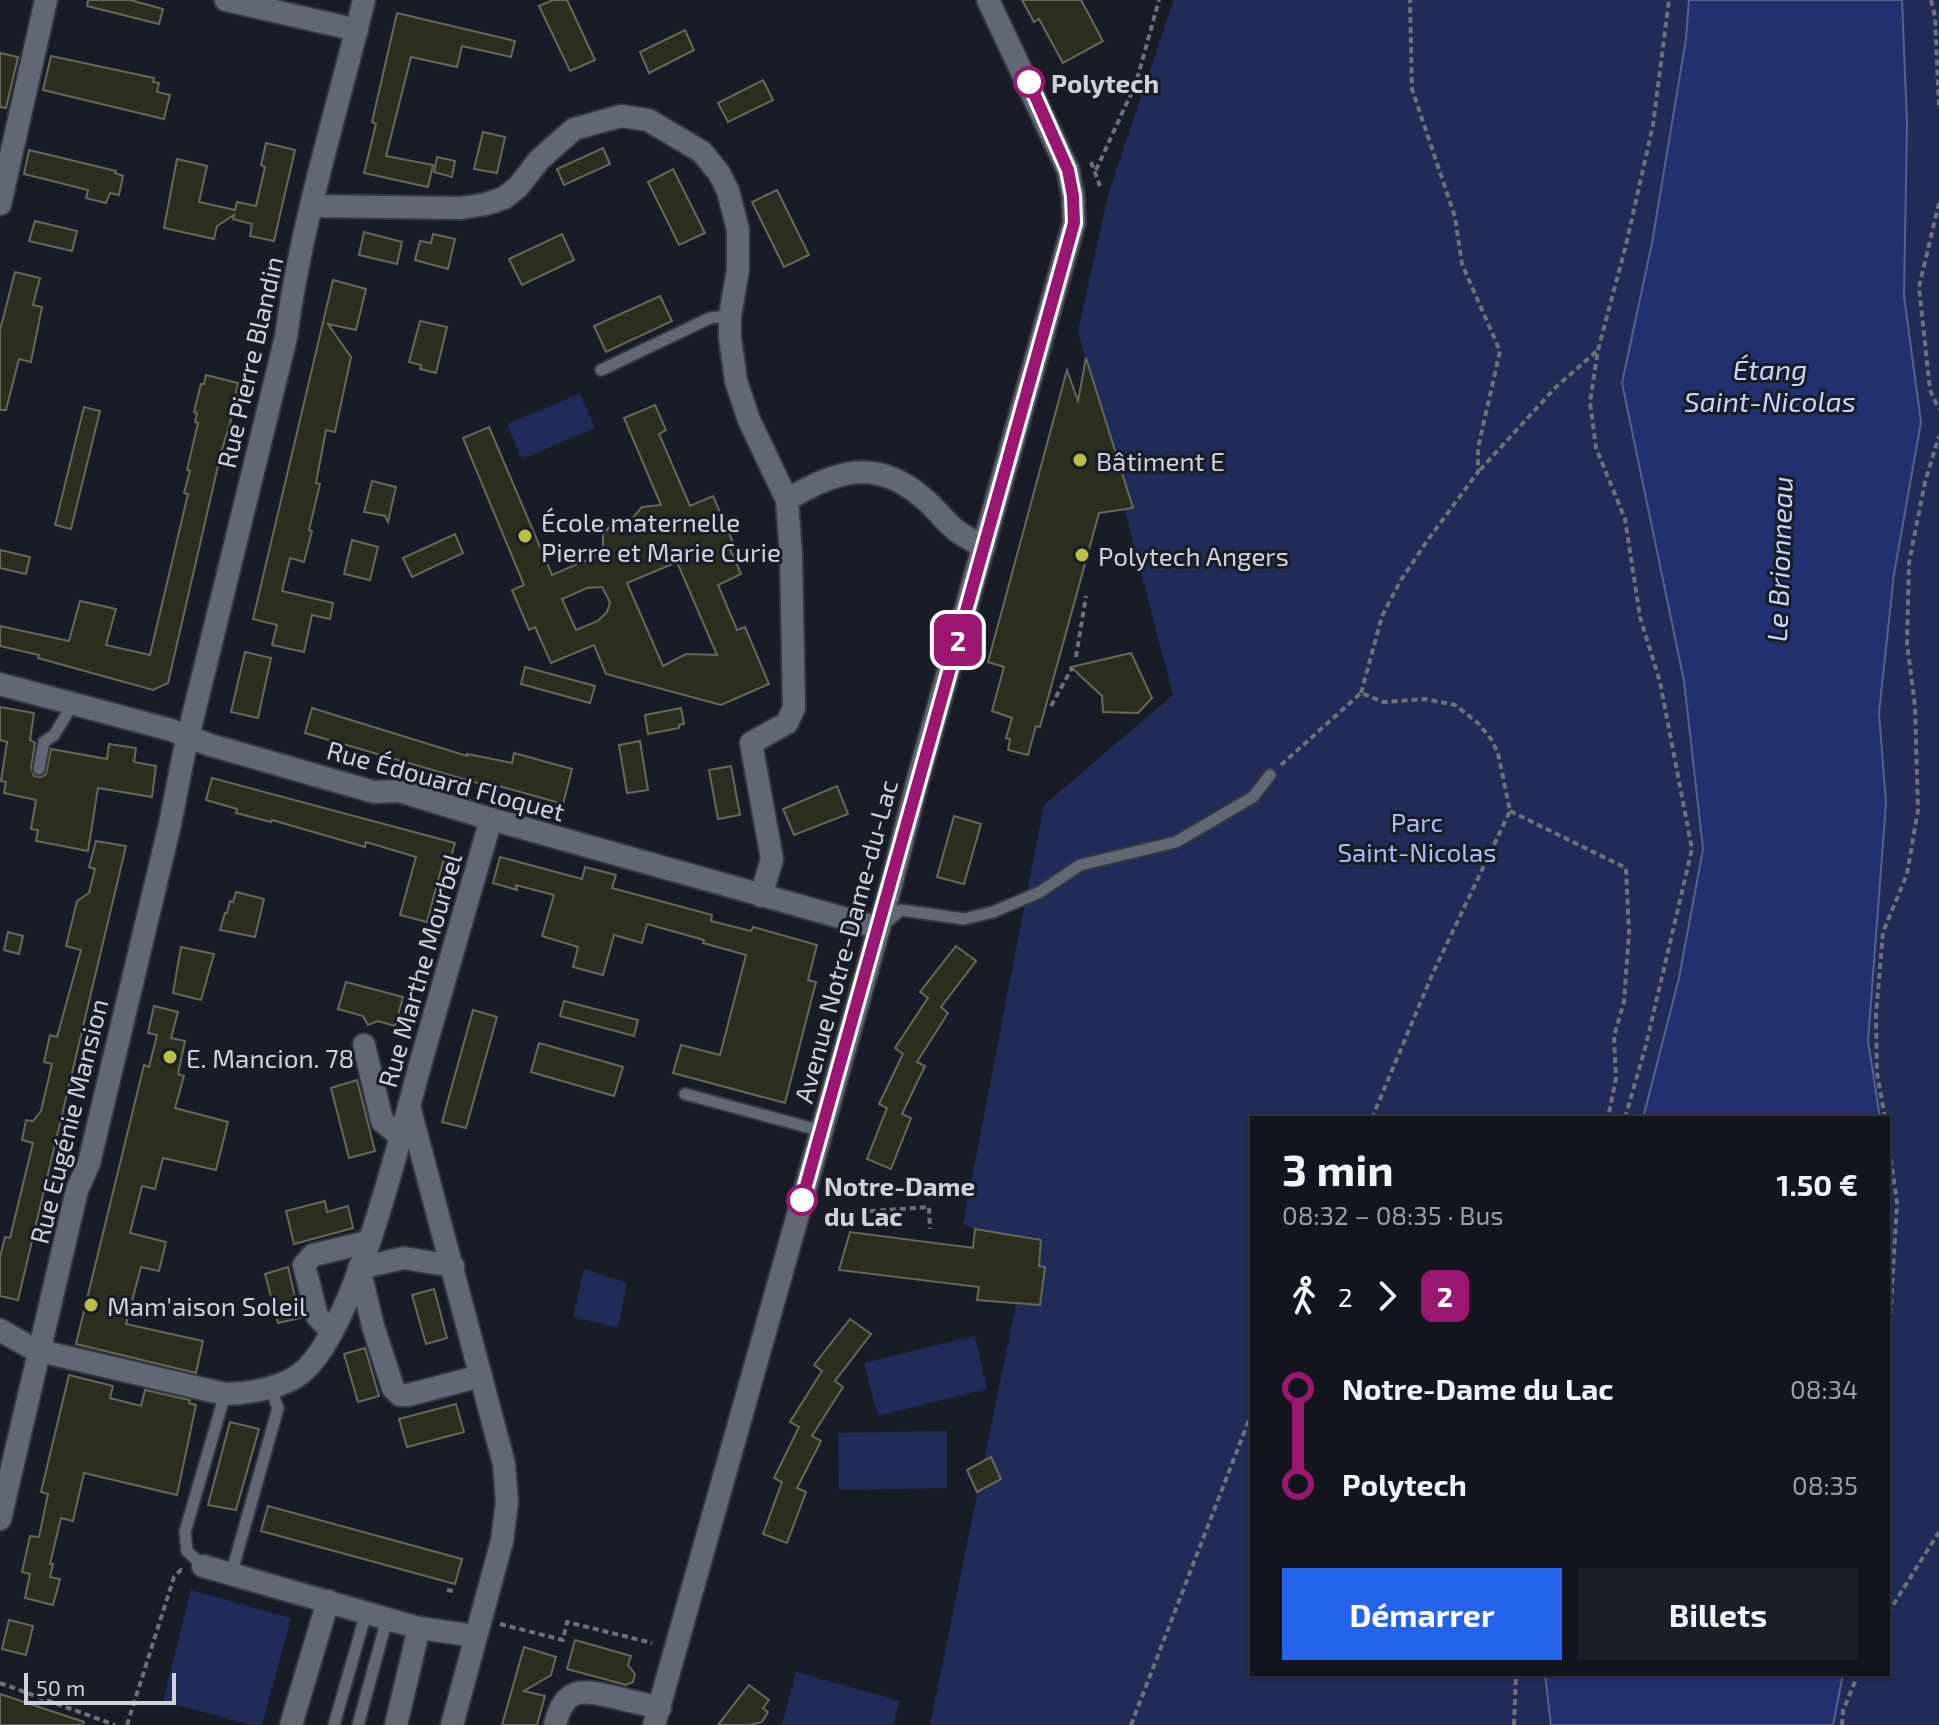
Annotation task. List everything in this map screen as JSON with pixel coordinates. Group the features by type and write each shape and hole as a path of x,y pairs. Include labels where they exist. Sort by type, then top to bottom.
{"street":[{"path":"0,204 46,0"},
{"path":"226,0 357,30"},
{"name":"Rue Pierre Blandin","path":"188,737 286,337 290,303 312,206 364,0"},
{"name":"Avenue Notre-Dame-du-Lac","path":"657,1716 1074,223 1068,170 988,0"},
{"path":"312,206 379,209 461,208 486,204 504,198 518,187 539,160 574,129 621,116 648,120 702,152 719,173 728,191 738,230 739,250 730,316 732,360 742,401 787,500 791,555 794,708 787,723 751,743 772,859 761,896"},
{"path":"787,500 835,475 861,471 890,476 921,495 957,531 984,547"},
{"name":"Rue Édouard Floquet","path":"0,684 374,792 399,791 879,928"},
{"name":"Rue Eugénie Mansion","path":"0,1519 77,1190 89,1163 96,1135 188,737"},
{"name":"Rue Marthe Mourbel","path":"0,1330 41,1350 225,1394 247,1393 300,1375 332,1332 368,1242 491,819"},
{"name":"Rue Marthe Mourbel","path":"364,1045 382,1121 400,1136"},
{"path":"409,1105 504,1464 507,1502 485,1630 452,1725"},
{"path":"332,1332 317,1316 304,1265 313,1255 368,1242"},
{"path":"453,1266 404,1258 359,1268 377,1339 393,1388 400,1395 481,1376"},
{"path":"196,1570 231,1575 419,1628 485,1630"},
{"path":"291,1725 328,1601"},
{"path":"396,1725 419,1628"},
{"path":"555,1725 561,1705 580,1692 595,1693 657,1716"}],"lane":[{"path":"601,370 710,318 730,316"},
{"path":"39,769 44,742 54,735 73,704"},
{"path":"879,928 901,910 964,919 993,912 1040,892 1080,865 1176,842 1253,797 1270,775"},
{"path":"685,1094 822,1131"},
{"path":"231,1575 278,1408 270,1387"},
{"path":"196,1570 187,1551 185,1532 225,1394"},
{"path":"334,1725 377,1616"},
{"path":"358,1725 377,1616"}],"path":[{"path":"1096,170 1136,83 1159,0"},
{"path":"1410,0 1412,89 1455,217 1462,264 1500,351 1478,448 1478,472"},
{"path":"1626,1116 1646,1045 1692,849 1660,682 1640,617 1625,519 1596,448 1590,402 1598,350 1653,125 1669,0"},
{"path":"1931,0 1935,16 1939,107"},
{"path":"1935,16 1939,10"},
{"path":"1091,162 1100,186"},
{"path":"1939,203 1919,287 1930,390 1939,409"},
{"path":"1270,775 1361,693 1382,616 1427,541 1478,472 1556,387 1598,350"},
{"path":"1885,1116 1877,1073 1876,1015 1883,932 1907,874 1918,810 1915,706 1907,643 1909,563 1925,482 1939,436"},
{"path":"1076,657 1086,596"},
{"path":"1051,706 1072,668"},
{"path":"1361,693 1383,702 1425,699 1455,705 1478,723 1498,753 1510,811 1432,975 1373,1116"},
{"path":"1510,811 1626,868 1629,933 1624,1002 1614,1036 1616,1078 1608,1116"},
{"path":"1890,1153 1897,1203 1890,1330"},
{"path":"830,1214 929,1207 930,1229"},
{"path":"1131,1725 1250,1417"},
{"path":"1890,1610 1939,1532"},
{"path":"127,1725 174,1577 181,1570 196,1570"},
{"path":"485,1630 563,1640 567,1622 652,1643"},
{"path":"1514,1725 1516,1676"},
{"path":"1842,1725 1843,1711 1857,1676"},
{"path":"0,1683 115,1725"}],"green space":[{"name":"Parc Saint-Nicolas","path":"1174,0 1689,0 1686,38 1652,243 1622,383 1684,681 1703,849 1679,978 1644,1116 1250,1116 1250,1676 1545,1676 1551,1725 930,1725 1027,1251 963,1224 1044,805 1173,695 1078,331 1109,191"},
{"path":"1902,0 1939,0 1939,1725 1833,1725 1843,1676 1890,1676 1890,1116 1880,1116 1868,1041 1886,803 1879,713 1894,574 1921,422 1904,296 1907,123"},
{"path":"580,394 595,428 522,459 507,424"},
{"path":"584,1269 627,1283 618,1328 573,1317"},
{"path":"975,1336 987,1389 878,1416 864,1363"},
{"path":"947,1431 947,1488 839,1490 838,1433"},
{"path":"191,1590 291,1618 262,1725 251,1725 163,1701"},
{"path":"796,1672 900,1701 893,1725 782,1725"}],"water":[{"name":"Étang Saint-Nicolas","path":"1689,0 1902,0 1907,123 1904,296 1921,422 1894,574 1879,713 1886,803 1868,1041 1880,1116 1644,1116 1679,978 1703,849 1684,681 1622,383 1652,243 1686,39"},
{"path":"1545,1676 1843,1676 1833,1725 1551,1725"}],"building":[{"path":"88,0 130,0 163,9 159,24 87,6"},
{"path":"553,0 567,0 595,60 570,71 539,6"},
{"path":"1022,0 1081,0 1103,41 1063,63 1039,19 1034,22"},
{"path":"397,13 515,41 511,57 462,46 457,67 411,57 386,156 433,165 428,187 364,173 376,124 372,122"},
{"path":"685,30 694,50 649,73 640,52"},
{"path":"0,53 18,57 6,108 0,107"},
{"path":"51,56 154,78 153,82 159,83 157,92 170,95 164,119 43,90"},
{"path":"763,80 773,100 728,122 718,103"},
{"path":"483,132 505,137 497,173 474,169"},
{"path":"266,143 295,150 274,241 250,236 252,224 233,219 234,215 217,226 214,239 164,228 177,159 207,166 199,202 235,210 237,202 256,206 265,167 261,165"},
{"path":"603,148 610,164 564,185 557,169"},
{"path":"29,150 116,171 123,176 119,195 110,193 106,203 86,198 88,190 24,174"},
{"path":"437,157 455,161 452,177 434,172"},
{"path":"673,169 705,233 679,245 648,182"},
{"path":"777,190 809,255 784,267 752,202"},
{"path":"35,221 77,231 72,251 29,241"},
{"path":"364,232 402,242 397,264 359,255"},
{"path":"433,234 455,239 448,269 415,260 420,241 431,243"},
{"path":"562,234 574,260 522,285 509,259"},
{"path":"15,272 40,278 33,305 42,307 31,362 19,359 6,410 0,410 0,330"},
{"path":"333,280 366,289 356,330 328,324 351,357 335,432 326,430 316,483 320,484 304,562 290,558 282,591 333,603 330,619 312,615 304,652 272,645 277,625 253,619"},
{"path":"660,296 672,321 606,352 594,326"},
{"path":"420,321 447,327 436,373 409,362"},
{"path":"1086,358 1133,508 1099,513 1040,727 1036,726 1028,755 1008,750 1010,739 1006,738 1012,718 992,711 1004,667 988,662 1067,370 1078,401"},
{"path":"206,375 238,383 236,392 239,393 221,453 168,683 153,690 0,646 0,626 69,641 80,601 116,609 106,645 150,655 188,494 184,493 190,471 187,470 198,423 195,422 197,413 194,412"},
{"path":"655,405 666,430 659,434 690,506 713,496 735,547 730,549 741,574 718,585 737,630 745,627 769,684 721,705 606,674 594,645 551,663 535,627 529,630 512,590 524,585 463,438 489,427 552,575 603,553 603,534 614,522 630,521 642,507 661,505 624,418","holes":["677,562 717,655 686,654 663,666 627,583","602,587 610,602 607,612 598,621 576,630 562,599 587,588"]},
{"path":"84,407 100,411 71,529 55,525"},
{"path":"372,481 396,487 388,522 385,516 364,512"},
{"path":"455,534 463,553 412,577 403,558"},
{"path":"352,540 378,547 370,580 344,574"},
{"path":"0,550 30,557 26,574 0,568"},
{"path":"245,652 271,658 258,718 231,712"},
{"path":"1131,653 1152,698 1138,713 1103,712 1102,696 1071,667"},
{"path":"525,667 595,686 590,703 521,684"},
{"path":"0,707 34,713 30,740 35,743 31,768 34,776 46,774 51,749 107,759 109,744 136,748 134,762 156,766 152,797 98,788 88,851 36,841 38,830 31,829 36,800 4,793 6,782 1,781 7,742 0,740"},
{"path":"312,708 467,756 512,763 514,753 572,769 563,804 481,781 481,784 305,733"},
{"path":"681,708 684,724 679,728 648,734 645,715"},
{"path":"640,741 648,790 627,793 619,745"},
{"path":"731,766 740,815 718,819 709,770"},
{"path":"212,778 455,843 449,864 443,862 427,922 400,915 416,857 366,842 365,847 272,820 236,813 237,809 206,800"},
{"path":"837,786 848,814 794,835 783,809"},
{"path":"954,816 981,824 964,884 937,877"},
{"path":"96,841 126,846 18,1300 0,1296 0,1257 5,1237 10,1238 33,1143 22,1140 26,1120 33,1121 41,1111 52,1064 44,1062 50,1035 57,1037 81,950 66,946 77,901 89,893 95,869 89,867"},
{"path":"500,857 582,879 585,867 616,875 612,888 712,915 711,921 751,931 753,927 817,945 808,980 816,982 785,1103 673,1073 681,1045 720,1055 746,955 647,924 642,943 614,935 603,975 573,967 578,947 542,936 554,895 516,885 517,890 493,883"},
{"path":"236,892 264,899 255,937 220,930"},
{"path":"8,932 23,936 19,954 4,950"},
{"path":"956,946 976,961 941,1007 948,1013 917,1062 925,1066 902,1114 911,1118 891,1169 867,1159 887,1108 879,1104 903,1054 895,1048 928,998 920,992"},
{"path":"181,947 214,954 201,1000 173,993"},
{"path":"346,982 403,997 395,1026 378,1021 368,1025 363,1016 338,1009"},
{"path":"564,1001 638,1020 634,1036 560,1016"},
{"path":"154,1006 178,1012 171,1038 185,1041 178,1074 184,1076 175,1108 228,1122 216,1170 163,1158 155,1189 142,1186 130,1233 166,1242 159,1271 141,1267 126,1324 203,1341 196,1373 76,1344 144,1065 149,1067 157,1035 148,1033"},
{"path":"473,1010 497,1017 466,1128 442,1122"},
{"path":"539,1043 623,1067 614,1096 531,1072"},
{"path":"357,1080 375,1151 349,1158 331,1088"},
{"path":"325,1201 327,1212 348,1206 353,1228 294,1244 286,1211"},
{"path":"975,1229 1041,1240 1039,1266 1045,1267 1040,1305 977,1300 979,1287 839,1270 850,1232 973,1248"},
{"path":"288,1267 300,1318 278,1323 265,1274"},
{"path":"434,1289 447,1338 426,1344 412,1295"},
{"path":"850,1319 871,1334 835,1381 843,1387 812,1436 821,1441 797,1488 806,1492 787,1543 763,1534 782,1482 774,1478 799,1427 790,1422 822,1371 814,1365"},
{"path":"365,1348 379,1396 358,1402 344,1354"},
{"path":"69,1375 113,1386 110,1398 141,1406 145,1390 190,1400 189,1403 196,1405 177,1495 84,1473 73,1521 61,1518 50,1564 53,1564 50,1577 60,1579 53,1605 25,1598 30,1574 22,1572 30,1536 39,1537 48,1494 41,1492"},
{"path":"456,1404 464,1432 407,1447 399,1419"},
{"path":"230,1422 259,1429 236,1510 208,1505"},
{"path":"991,1457 1001,1479 977,1492 967,1470"},
{"path":"268,1506 462,1559 455,1584 261,1531"},
{"path":"9,1620 33,1626 26,1655 2,1649"},
{"path":"575,1640 631,1656 628,1665 635,1674 633,1682 626,1685 567,1669"},
{"path":"524,1647 556,1657 551,1675 524,1691 545,1696 537,1725 502,1725"},
{"path":"749,1685 769,1700 763,1708 768,1712 762,1722 718,1725"},
{"path":"0,1694 84,1722 83,1725 0,1725"}],"bus line":[{"name":"2","path":"802,1200 1074,223 1068,170 1029,82"}],"place":[{"name":"Polytech","path":"1029,82"},
{"name":"Bâtiment E","path":"1080,460"},
{"name":"École maternelle Pierre et Marie Curie","path":"525,536"},
{"name":"Polytech Angers","path":"1082,555"},
{"name":"E. Mancion. 78","path":"170,1057"},
{"name":"Notre-Dame du Lac","path":"802,1200"},
{"name":"Mam'aison Soleil","path":"91,1305"}],"water label":[{"name":"Le Brionneau","path":"1779,559"}]}
